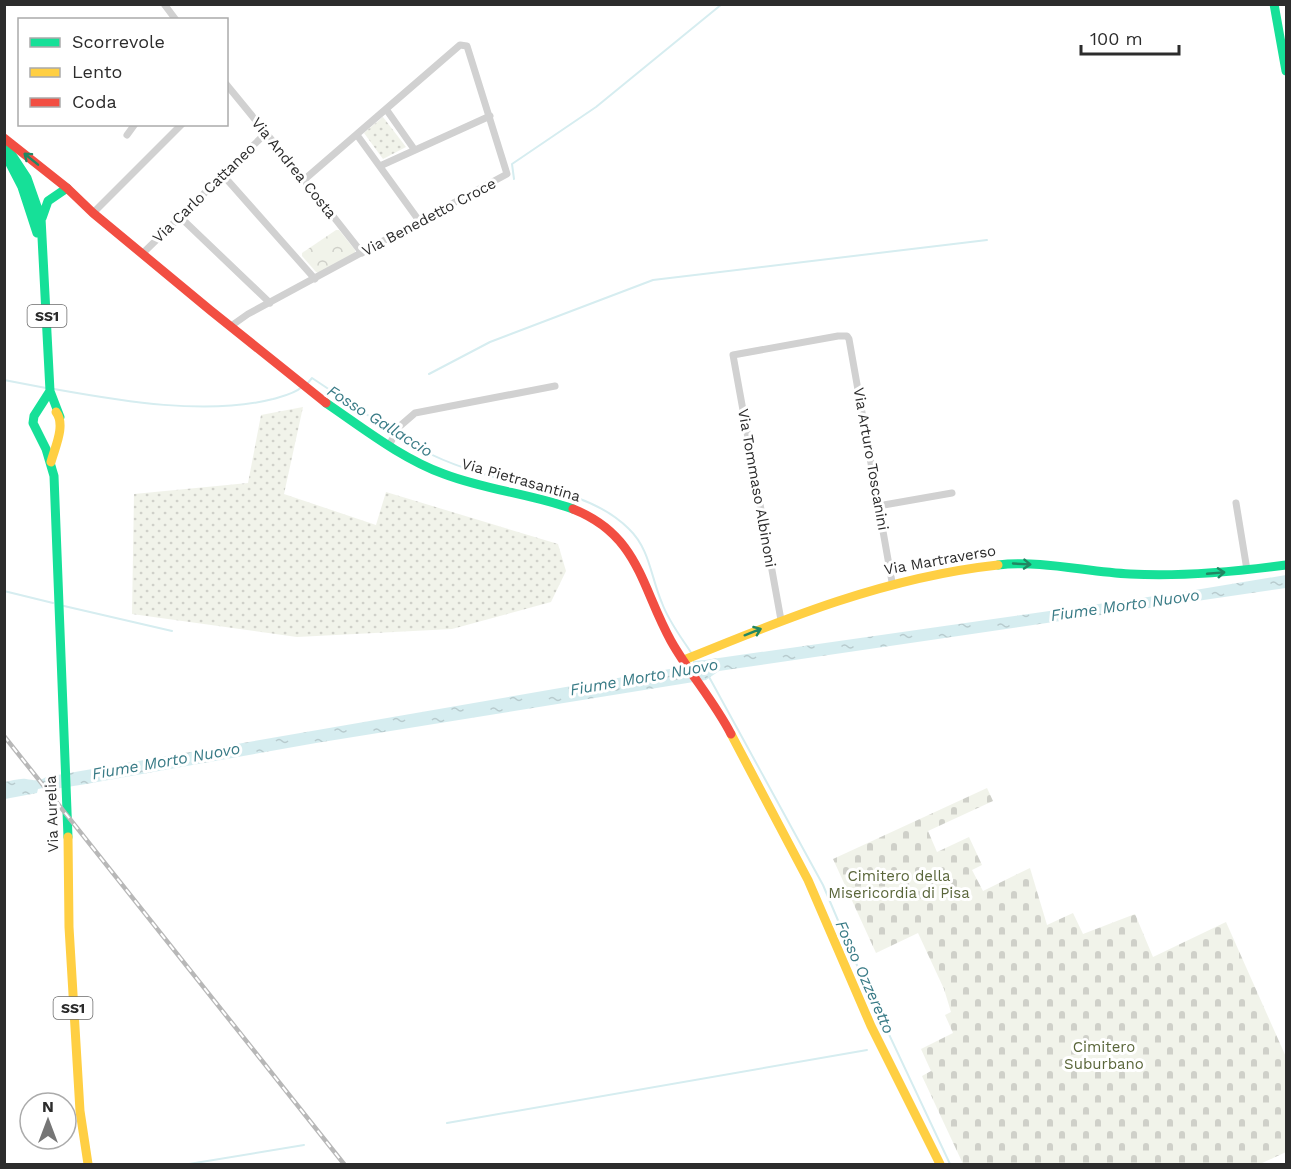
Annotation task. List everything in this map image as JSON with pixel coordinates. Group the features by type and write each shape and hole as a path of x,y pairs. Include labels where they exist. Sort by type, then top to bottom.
{"street":[{"path":"164,4 174,18"},
{"path":"1274,4 1287,71"},
{"name":"Via Benedetto Croce","path":"231,326 248,314 507,174 470,51 464,44 461,44 386,109"},
{"name":"Via Andrea Costa","path":"228,87 265,134 305,179 362,253"},
{"path":"305,179 386,109 414,149"},
{"path":"380,166 490,116"},
{"path":"128,135 134,126"},
{"path":"93,213 180,126"},
{"name":"Via Carlo Cattaneo","path":"142,253 265,134"},
{"path":"357,135 420,222"},
{"name":"Via Pietrasantina","path":"4,138 339,413 389,445 443,474 477,485 550,501 583,513 602,524 618,538 631,555 662,624 728,728 808,880 871,1026 940,1164"},
{"name":"SS1","path":"4,143 30,185 42,226 50,391 60,417 61,424 58,431"},
{"name":"SS1","path":"4,154 22,187 33,216 43,256"},
{"path":"222,174 315,279"},
{"path":"42,226 42,213 46,204 53,196 67,188"},
{"path":"179,216 270,303"},
{"name":"Via Tommaso Albinoni","path":"781,620 733,355 847,336"},
{"name":"Via Arturo Toscanini","path":"847,336 851,341 892,582"},
{"path":"389,445 400,428 415,413 555,386"},
{"name":"SS1","path":"39,434 33,423 34,416 50,391"},
{"path":"39,411 51,409 60,417"},
{"path":"39,434 49,436 58,431"},
{"name":"Via Aurelia","path":"51,463 58,431"},
{"name":"Via Aurelia","path":"39,434 54,476 69,851 69,927 82,1137 87,1164"},
{"path":"878,506 952,493"},
{"path":"1236,503 1247,570"},
{"name":"Via Martraverso","path":"686,660 781,620 892,582 963,568 1008,564 1129,574 1182,575 1287,566"}],"green space":[{"path":"383,117 406,147 383,159 364,133"},
{"path":"339,230 355,253 319,273 316,272 302,253"},
{"path":"303,407 284,494 376,525 386,492 558,544 566,571 551,602 452,629 297,637 132,614 134,494 248,483 261,415"},
{"name":"Cimitero Suburbano","path":"987,788 993,801 928,831 937,852 969,837 982,865 972,870 983,891 1030,868 1047,925 1073,913 1083,934 1135,914 1153,957 1226,922 1286,1057 1286,1152 1260,1164 963,1164 922,1076 931,1071 921,1049 953,1033 945,1015 951,1012 944,989 918,933 876,953 833,859"}],"water":[{"name":"Fiume Morto Nuovo","path":"1286,575 1286,588 719,671 706,680 316,743 86,784 55,789 52,786 38,789 37,793 5,799 5,782 24,779 39,780 693,665 693,661 1183,592"}],"waterway":[{"path":"514,179 512,164 596,107 722,4"},
{"path":"429,374 490,342 653,280 987,240"},
{"name":"Fosso Gallaccio","path":"307,384 312,378 393,432"},
{"name":"Fosso Gallaccio","path":"4,380 46,388"},
{"name":"Fosso Gallaccio","path":"54,389 164,405 220,406 273,399 302,387"},
{"name":"Fosso Gallaccio","path":"398,436 456,465 494,477 566,494 615,517 629,529 641,545 665,610 692,654"},
{"path":"4,591 53,603"},
{"path":"64,606 172,631"},
{"name":"Fosso Ozzeretto","path":"708,675 823,885 862,977 950,1164"},
{"path":"447,1123 867,1050"},
{"path":"189,1164 304,1145"}],"railway":[{"path":"4,736 344,1164"}],"traffic: fast":[{"path":"1274,4 1286,71"},
{"path":"4,143 27,178 41,218 50,391 60,417"},
{"path":"7,158 22,187 37,233"},
{"path":"42,218 48,201 67,188"},
{"path":"50,391 34,416 33,423 46,449 54,476 68,837"},
{"path":"326,403 383,442 428,468 476,484 573,509"},
{"path":"998,565 1031,564 1150,575 1228,572 1286,565"}],"traffic: slow":[{"path":"51,462 60,430 59,417 56,412"},
{"path":"684,660 760,629 877,589 916,579 998,565"},
{"path":"731,734 808,880 871,1026 940,1164"},
{"path":"68,837 69,927 80,1111 88,1164"}],"traffic: jam":[{"path":"4,138 67,188 93,213 210,310 326,403"},
{"path":"573,509 595,520 612,533 625,548 636,564 671,641 731,734"}],"park label":[{"name":"Cimitero della Misericordia di Pisa","path":"899,884"}]}
